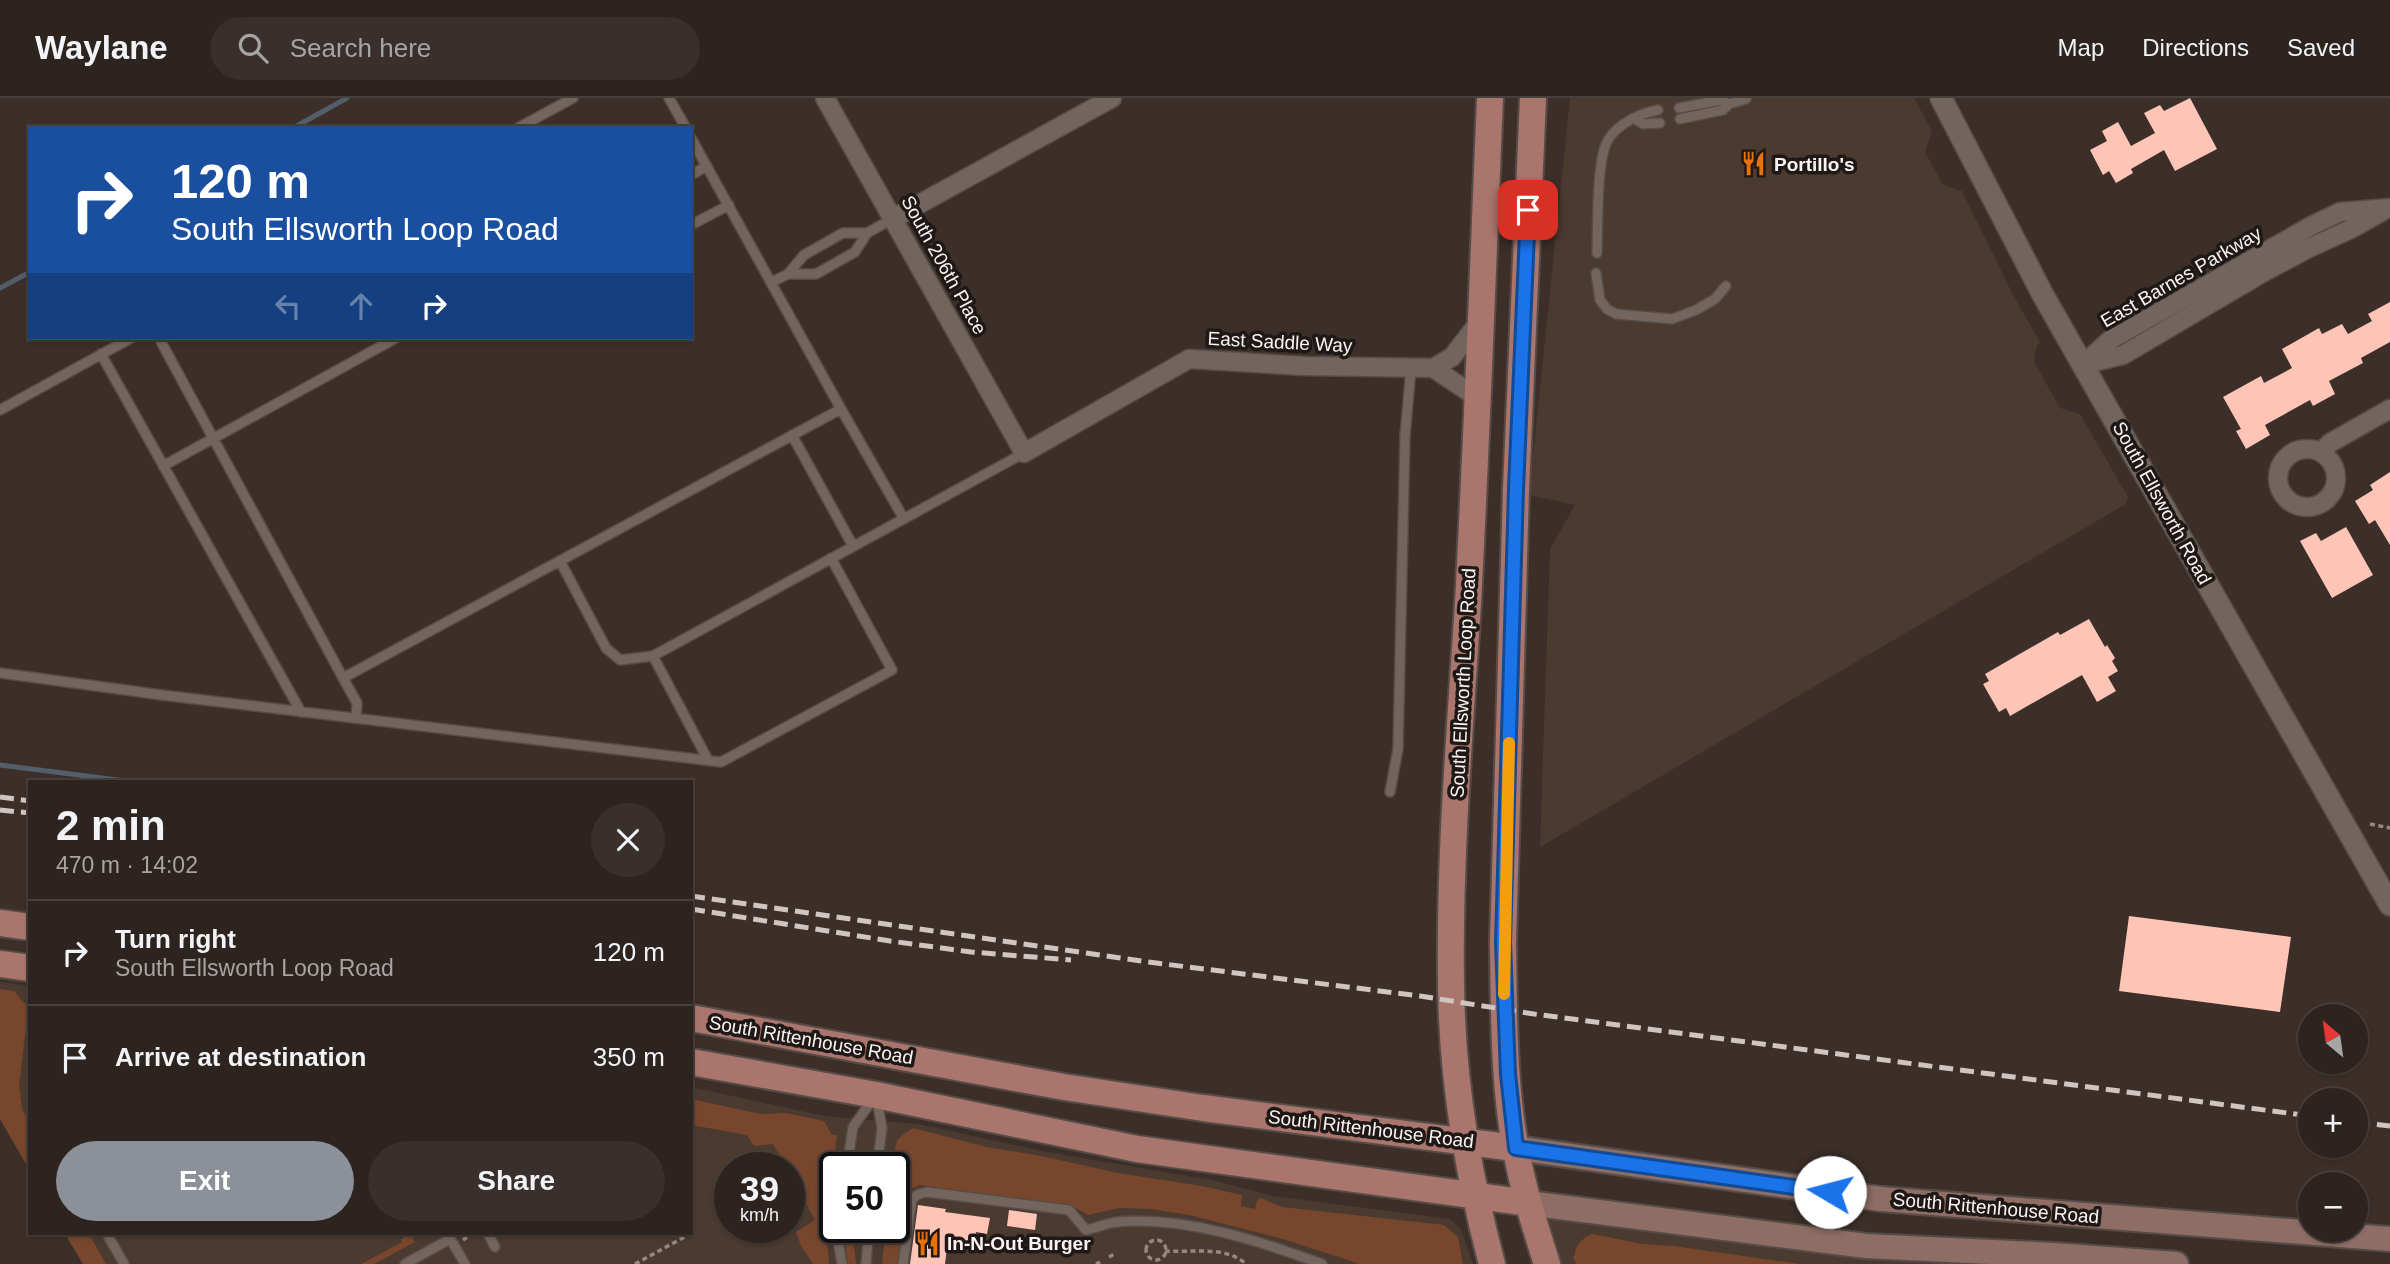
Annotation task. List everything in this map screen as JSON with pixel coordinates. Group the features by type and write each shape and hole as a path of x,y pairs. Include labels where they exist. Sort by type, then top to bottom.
{"main road":[{"name":"South Ellsworth Loop Road","path":"1490,98 1451,939 1451,988 1456,1062 1466,1141 1475,1195 1492,1264"},
{"path":"1533,98 1516,489 1503,942 1508,1074 1516,1148 1528,1203 1547,1264"},
{"path":"0,923 28,927"},
{"path":"0,964 28,968"},
{"name":"South Rittenhouse Road","path":"693,1018 1064,1087 1881,1199 2390,1239"},
{"path":"876,1095 885,1053"},
{"path":"693,1062 876,1095 1137,1149 1528,1203 1866,1246 2176,1264"}],"street":[{"name":"South 206th Place","path":"825,98 1024,453"},
{"path":"894,218 1112,98"},
{"name":"South Ellsworth Road","path":"1941,98 2022,257 2387,894"},
{"name":"East Barnes Parkway","path":"2084,364 2110,340 2311,226 2340,212 2388,208"},
{"path":"1478,398 1433,368 1452,357 1480,321"},
{"name":"East Saddle Way","path":"1024,453 1189,359 1304,366 1433,368"},
{"path":"2321,453 2329,443 2390,409"}],"lane":[{"path":"522,126 573,98"},
{"path":"669,98 685,126"},
{"path":"1679,108 1721,100 1729,104"},
{"path":"1680,119 1723,110 1729,104 1746,100"},
{"path":"1597,253 1600,170 1608,139 1633,118 1644,112 1658,110"},
{"path":"1633,118 1643,124 1660,123"},
{"path":"693,142 904,519"},
{"path":"693,174 707,166"},
{"path":"693,224 729,205"},
{"path":"788,274 816,274 855,252 867,233 894,218"},
{"path":"772,282 788,274 804,255 843,233 867,233"},
{"path":"1596,273 1600,300 1607,309 1616,314 1672,318 1696,310 1716,299 1726,286"},
{"path":"0,410 127,340"},
{"path":"160,340 357,703 356,718"},
{"path":"163,466 392,340"},
{"path":"101,354 301,712"},
{"path":"1390,792 1398,749 1405,436 1411,368"},
{"path":"343,678 841,409"},
{"path":"792,435 853,546"},
{"path":"560,561 606,648 620,660 653,656 1024,453"},
{"path":"0,673 721,762 892,670 831,558"},
{"path":"653,656 708,760"},
{"path":"849,1152 853,1126 876,1095"},
{"path":"876,1095 882,1128 879,1152"},
{"path":"903,1264 912,1199 927,1192 1069,1210 1086,1230 1116,1222 1190,1224 1283,1249 1322,1264"},
{"path":"108,1235 124,1264"},
{"path":"489,1235 495,1247"},
{"path":"405,1264 449,1236 465,1264"},
{"path":"840,1243 842,1264"},
{"path":"866,1264 868,1243"}],"path":[{"path":"2370,824 2390,828"},
{"path":"635,1264 688,1235"},
{"path":"1140,1241 1147,1246"},
{"path":"1152,1241 1164,1245 1165,1251 1161,1260 1149,1257 1147,1246 1152,1241"},
{"path":"1165,1251 1214,1251 1242,1260 1246,1264"},
{"path":"1109,1257 1116,1253"}],"shaded area":[{"name":"Portillo's","path":"1570,98 1914,98 1932,131 1925,152 1943,185 1962,191 2014,297 2040,342 2034,362 2060,408 2080,414 2128,497 2126,504 1540,847 1550,549 1575,505 1529,495"},
{"path":"0,982 28,986 28,1168 0,1119"},
{"path":"0,989 14,991 24,1003 28,1003 19,1086 22,1108 28,1121 28,1168 0,1119"},
{"path":"693,1087 824,1116 918,1124 1047,1152 1212,1180 1273,1196 1450,1219 1461,1229 1473,1264 83,1264 67,1235 693,1235"},
{"path":"693,1099 761,1114 786,1113 824,1121 832,1135 837,1135 835,1152 819,1152 819,1243 827,1243 829,1264 813,1264 800,1243 805,1243 805,1226 815,1220 805,1202 805,1152 778,1152 773,1144 754,1146 747,1135 693,1125"},
{"path":"913,1128 986,1147 1242,1195 1241,1206 1255,1209 1261,1198 1282,1207 1444,1225 1458,1237 1463,1264 1360,1264 1283,1239 1189,1215 1151,1209 1119,1208 1088,1215 1074,1207 920,1185 910,1189 910,1152 894,1152 899,1138"},
{"path":"1528,1203 2176,1264 1547,1264"},
{"path":"1593,1234 1642,1244 1800,1264 1576,1264 1573,1257 1578,1244"},
{"path":"66,1235 90,1235 106,1264 83,1264"},
{"path":"415,1235 412,1237 415,1242 374,1264 361,1264 402,1242 401,1239"},
{"path":"845,1243 854,1243 856,1264 847,1264"},
{"path":"884,1243 901,1243 898,1264 882,1264"}],"building":[{"path":"2190,98 2217,149 2175,171 2164,150 2131,169 2133,173 2116,183 2109,171 2103,175 2090,150 2107,141 2102,131 2118,122 2131,146 2155,133 2144,113 2160,105 2164,111"},
{"path":"2390,302 2390,342 2361,358 2363,363 2329,381 2335,394 2313,406 2310,400 2265,425 2270,435 2246,449 2236,431 2241,429 2223,397 2261,376 2264,383 2292,368 2282,349 2319,328 2322,334 2342,324 2348,334 2372,321 2368,314"},
{"path":"2390,472 2390,545 2375,520 2369,524 2355,501 2373,490 2370,485"},
{"path":"2346,527 2373,575 2332,598 2300,541 2316,533 2321,541"},
{"path":"2089,619 2105,647 2107,645 2115,658 2112,661 2118,671 2108,677 2116,691 2097,702 2082,675 2010,716 2006,708 1999,712 1983,684 1989,681 1985,674 2058,632 2060,635"},
{"path":"2129,916 2291,937 2280,1012 2119,991"},
{"path":"918,1205 990,1218 987,1234 976,1232 974,1243 948,1240 945,1264 910,1264"},
{"path":"1009,1210 1037,1214 1035,1230 1007,1226"}],"waterway":[{"path":"297,126 347,98"},
{"path":"0,288 28,273"},
{"path":"0,765 117,780"}],"railway":[{"path":"0,797 28,801"},
{"path":"0,810 28,813"},
{"path":"693,896 1148,962 2298,1114"},
{"path":"693,909 971,952 1071,960"},
{"path":"2368,1123 2390,1126"}],"slow traffic":[{"path":"1504,994 1509,743"}],"place":[{"name":"Portillo's","path":"1754,164"},
{"name":"In-N-Out Burger","path":"927,1243"}],"route":[{"path":"1528,210 1516,489 1503,942 1508,1074 1516,1148 1830,1192"}]}
